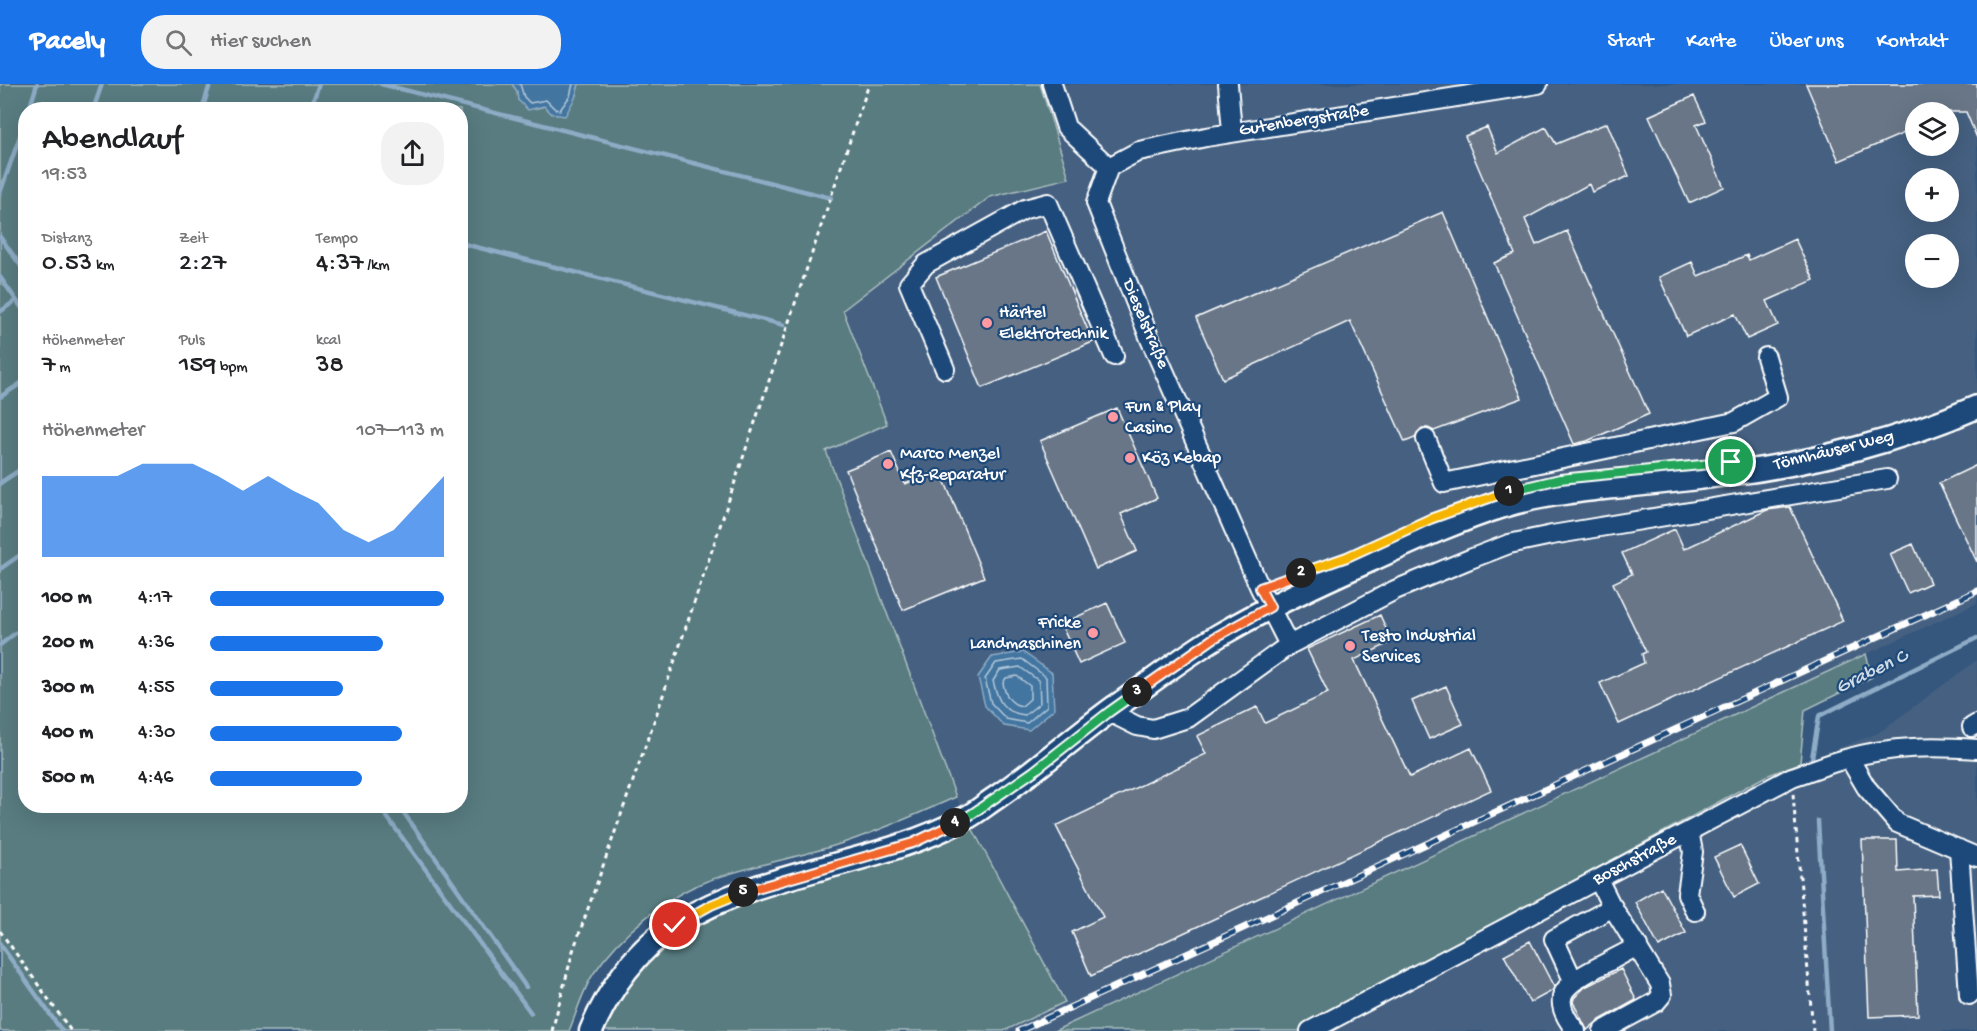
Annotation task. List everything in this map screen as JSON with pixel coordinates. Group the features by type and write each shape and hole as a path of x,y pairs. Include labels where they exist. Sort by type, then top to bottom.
{"main road":[{"name":"Tönnhäuser Weg","path":"591,1031 600,1008 618,981 644,950 675,925 711,905 741,893 913,843 966,818 1034,771 1109,712 1214,638 1270,607 1436,531 1506,505 1562,493 1732,474 1806,461 1886,440 1977,407"}],"street":[{"path":"1052,84 1066,128 1109,167"},
{"path":"1228,84 1232,132"},
{"name":"Gutenbergstraße","path":"1109,167 1139,151 1232,132 1509,86 1538,84"},
{"name":"Dieselstraße","path":"1109,167 1096,203 1150,339 1289,645"},
{"path":"945,369 909,284 926,264 1025,209 1048,203 1114,356"},
{"path":"1426,439 1444,483 1734,422 1778,397 1766,357"},
{"path":"1109,712 1137,726 1153,729 1188,718 1289,645 1395,590 1509,544 1887,479"},
{"name":"Boschstraße","path":"1310,1031 1792,777 1849,758 1884,751 1933,746 1977,749"},
{"path":"1849,758 1866,787 1897,824 1977,857"},
{"path":"1689,831 1694,852 1687,894 1695,911"},
{"path":"1959,849 1969,995"},
{"path":"1598,879 1660,984 1662,994 1656,1002 1604,1031"},
{"path":"1573,980 1554,939 1613,907"},
{"path":"1576,1031 1570,1024 1561,1003 1563,991 1573,980 1638,946"}],"path":[{"path":"552,1031 573,951 658,710 869,84"},
{"path":"1792,777 1813,1031"},
{"path":"0,931 71,1031"}],"shaded area":[{"path":"1040,84 1977,84 1977,603 1054,1031 1001,1031 1064,1001 956,797 826,451 887,424 843,310 990,197 1069,178"},
{"path":"1977,660 1977,1031 1299,1031 1766,776 1878,733"}],"green space":[{"path":"0,84 512,84 517,91 518,100 534,109 575,98 579,84 1040,84 1069,178 990,197 843,310 887,424 826,451 956,797 846,842 727,874 677,896 631,931 605,959 587,986 569,1031 0,1031"},
{"path":"1866,654 1872,677 1805,710 1800,763 1766,776 1299,1031 1054,1031"},
{"path":"970,824 1065,1002 1004,1031 598,1031 648,956 714,912"}],"water":[{"path":"512,84 579,84 575,98 565,116 552,114 544,106 528,110 518,100 517,91"},
{"path":"1023,652 1052,673 1054,709 1029,730 1004,726 985,706 978,677 992,657"}],"building":[{"path":"1806,84 1977,84 1977,138 1966,112 1959,112 1959,102 1905,102 1905,133 1839,161"},
{"path":"1694,96 1706,121 1696,125 1724,187 1689,203 1649,116"},
{"path":"1607,123 1629,176 1592,192 1589,184 1525,219 1536,245 1567,231 1649,414 1587,441 1574,444 1494,263 1515,254 1465,136 1487,127 1498,153 1546,127 1556,144"},
{"path":"1443,212 1522,398 1434,431 1422,428 1415,438 1405,442 1350,321 1223,379 1196,318"},
{"path":"1046,231 1093,342 982,388 936,277"},
{"path":"1795,239 1814,280 1767,301 1778,325 1747,339 1735,314 1686,336 1659,277 1692,262 1698,276 1747,255 1749,260"},
{"path":"1117,408 1157,498 1121,514 1137,551 1096,569 1040,441"},
{"path":"891,452 905,484 940,470 984,577 903,610 846,470"},
{"path":"1977,465 1977,562 1939,483"},
{"path":"1790,507 1843,621 1619,724 1600,683 1644,663 1642,654 1646,652 1613,583 1632,574 1622,553 1675,529 1684,549 1767,510"},
{"path":"1913,544 1930,583 1908,593 1890,554"},
{"name":"Fricke Landmaschinen","path":"1107,603 1125,643 1079,664 1061,624"},
{"path":"1380,615 1392,642 1354,660 1410,777 1471,748 1491,790 1091,976 1072,932 1103,917 1056,826 1206,754 1197,736 1257,707 1265,723 1328,693 1307,649"},
{"path":"1446,686 1463,724 1429,739 1412,701"},
{"path":"1862,840 1897,840 1898,872 1937,869 1939,895 1913,896 1918,1015 1869,1017"},
{"path":"1740,845 1759,884 1734,897 1714,857"},
{"path":"1661,887 1686,933 1659,947 1635,902"},
{"path":"1530,941 1554,987 1552,991 1530,1003 1504,955"},
{"path":"1621,969 1636,1000 1598,1021 1587,1030 1573,1002 1574,998 1585,987"}],"waterway":[{"path":"31,102 37,84"},
{"path":"96,102 102,84"},
{"path":"204,102 210,84"},
{"path":"313,102 319,84"},
{"path":"381,84 452,102"},
{"path":"468,106 831,198"},
{"path":"0,193 18,142"},
{"path":"0,237 18,262"},
{"path":"468,245 784,325"},
{"path":"0,277 18,303"},
{"path":"0,312 16,300"},
{"path":"0,397 18,385"},
{"path":"0,483 18,471"},
{"path":"0,569 18,557"},
{"path":"0,645 18,631"},
{"name":"Graben C","path":"1812,758 1819,716 1977,638"},
{"path":"384,813 531,1013"},
{"path":"404,813 526,987"},
{"name":"Graben C","path":"1818,821 1830,1031"},
{"path":"0,944 62,1031"}],"railway":[{"path":"1019,1031 1977,591"}],"place":[{"name":"Härtel Elektrotechnik","path":"987,323"},
{"name":"Fun & Play Casino","path":"1113,417"},
{"name":"Köz Kebap","path":"1130,458"},
{"name":"Marco Menzel Kfz-Reparatur","path":"888,464"},
{"name":"Fricke Landmaschinen","path":"1093,633"},
{"name":"Testo Industrial Services","path":"1350,646"}],"route":[{"path":"675,925 711,905 741,893 913,843 966,818 1034,771 1109,712 1214,638 1270,607 1260,588 1347,557 1430,519 1503,493 1560,479 1731,462"}]}
